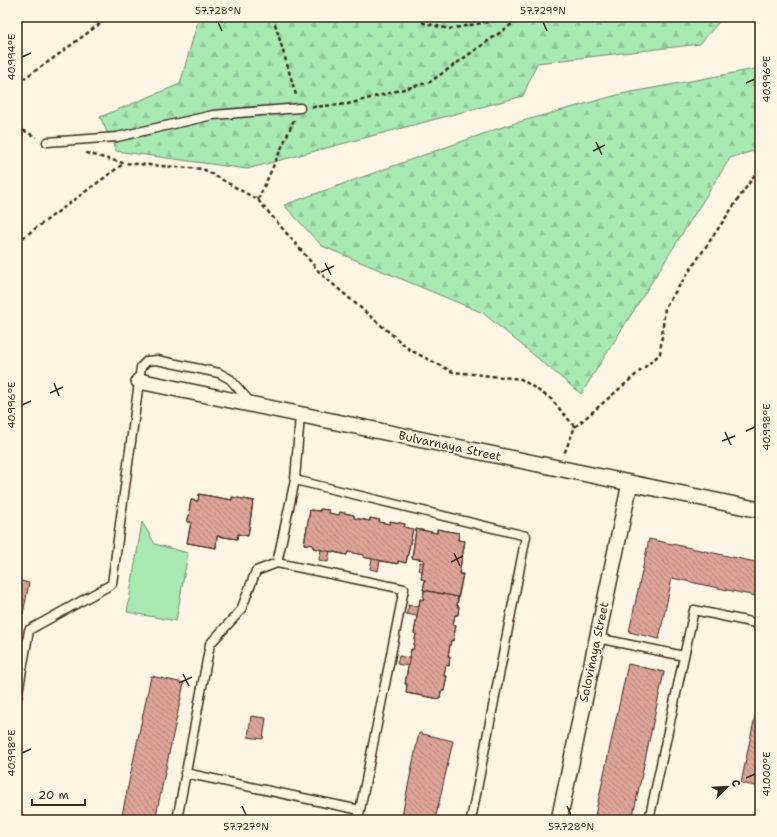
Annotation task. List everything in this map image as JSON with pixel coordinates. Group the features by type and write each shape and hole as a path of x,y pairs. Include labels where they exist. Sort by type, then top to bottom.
{"street":[{"name":"Bulvarnaya Street","path":"139,381 760,510"},
{"name":"Solovinaya Street","path":"559,820 630,483"}],"lane":[{"path":"48,142 117,137 212,115 300,108"},
{"path":"17,698 29,630 112,584 141,367 147,361 157,360 219,373 230,379 251,404"},
{"path":"277,563 295,480 300,415"},
{"path":"295,480 526,536 471,820"},
{"path":"177,820 210,644 242,610 256,572 277,563 404,589 358,820"},
{"path":"649,820 694,610 760,624"},
{"path":"597,638 684,656"},
{"path":"185,774 360,810"}],"path":[{"path":"17,83 52,60 109,17"},
{"path":"417,17 424,23 449,29 515,17"},
{"path":"300,108 348,104 430,82 522,17"},
{"path":"17,127 48,142"},
{"path":"85,153 123,163 203,169 258,200 321,274 410,350 453,372 521,379 551,399 575,427"},
{"path":"17,242 123,163"},
{"path":"557,468 575,427 660,354 664,307 760,167"}],"green space":[{"path":"199,17 723,17 700,44 537,63 523,96 247,169 116,151 100,117 180,84"},
{"path":"760,68 760,149 730,158 581,394 483,313 322,246 284,205 508,125 621,94"},
{"path":"142,522 155,544 188,553 176,621 127,612"}],"building":[{"path":"199,494 232,500 232,497 255,501 253,502 248,536 238,534 237,539 217,536 216,548 187,543 191,522 187,522 191,500 198,501"},
{"path":"199,494 232,500 232,497 255,501 253,502 248,536 238,534 237,539 217,536 216,548 187,543 191,522 187,522 191,500 198,501"},
{"path":"320,509 329,510 329,513 339,515 340,512 354,515 354,518 370,521 370,518 380,520 379,522 390,524 390,521 405,524 404,527 413,529 406,563 398,561 398,564 363,557 364,555 348,552 347,555 313,548 313,545 304,544 310,510 320,511"},
{"path":"320,509 329,510 329,513 339,515 340,512 354,515 354,518 370,521 370,518 380,520 379,522 390,524 390,521 405,524 404,527 413,529 406,563 398,561 398,564 380,561 378,571 370,569 372,559 363,557 364,555 348,552 347,555 330,551 328,562 319,560 321,550 313,548 313,545 304,544 310,510 320,511"},
{"path":"416,529 437,533 437,529 459,533 458,540 465,541 459,574 463,574 458,597 423,590 425,580 421,579 424,560 412,558"},
{"path":"416,529 437,533 437,529 459,533 458,540 465,541 459,574 463,574 457,606 459,606 458,615 455,615 453,625 456,626 453,641 451,640 448,656 450,656 449,666 446,665 444,676 447,676 444,691 441,691 440,699 406,693 407,684 405,684 408,666 397,664 399,656 409,658 411,649 413,650 416,634 414,633 417,616 406,614 408,605 419,607 420,599 423,600 425,580 421,579 422,571 418,570 420,562 423,563 424,560 412,558"},
{"path":"649,539 760,563 760,597 672,578 659,639 629,632"},
{"path":"17,580 29,583 23,614 17,613"},
{"path":"424,590 458,597 458,615 455,615 453,625 456,626 453,641 451,640 448,656 450,656 449,666 446,665 444,676 447,676 444,691 441,691 440,699 406,693 407,684 405,684 411,649 413,650 416,634 414,633 420,599 423,600"},
{"path":"628,664 664,672 632,820 594,820"},
{"path":"151,676 184,683 155,820 121,820"},
{"path":"760,692 760,787 741,783"},
{"path":"251,716 266,718 263,739 248,737"},
{"path":"419,733 453,741 435,820 401,820"},
{"path":"249,815 257,817 257,820 238,820 239,816 248,818"}]}
